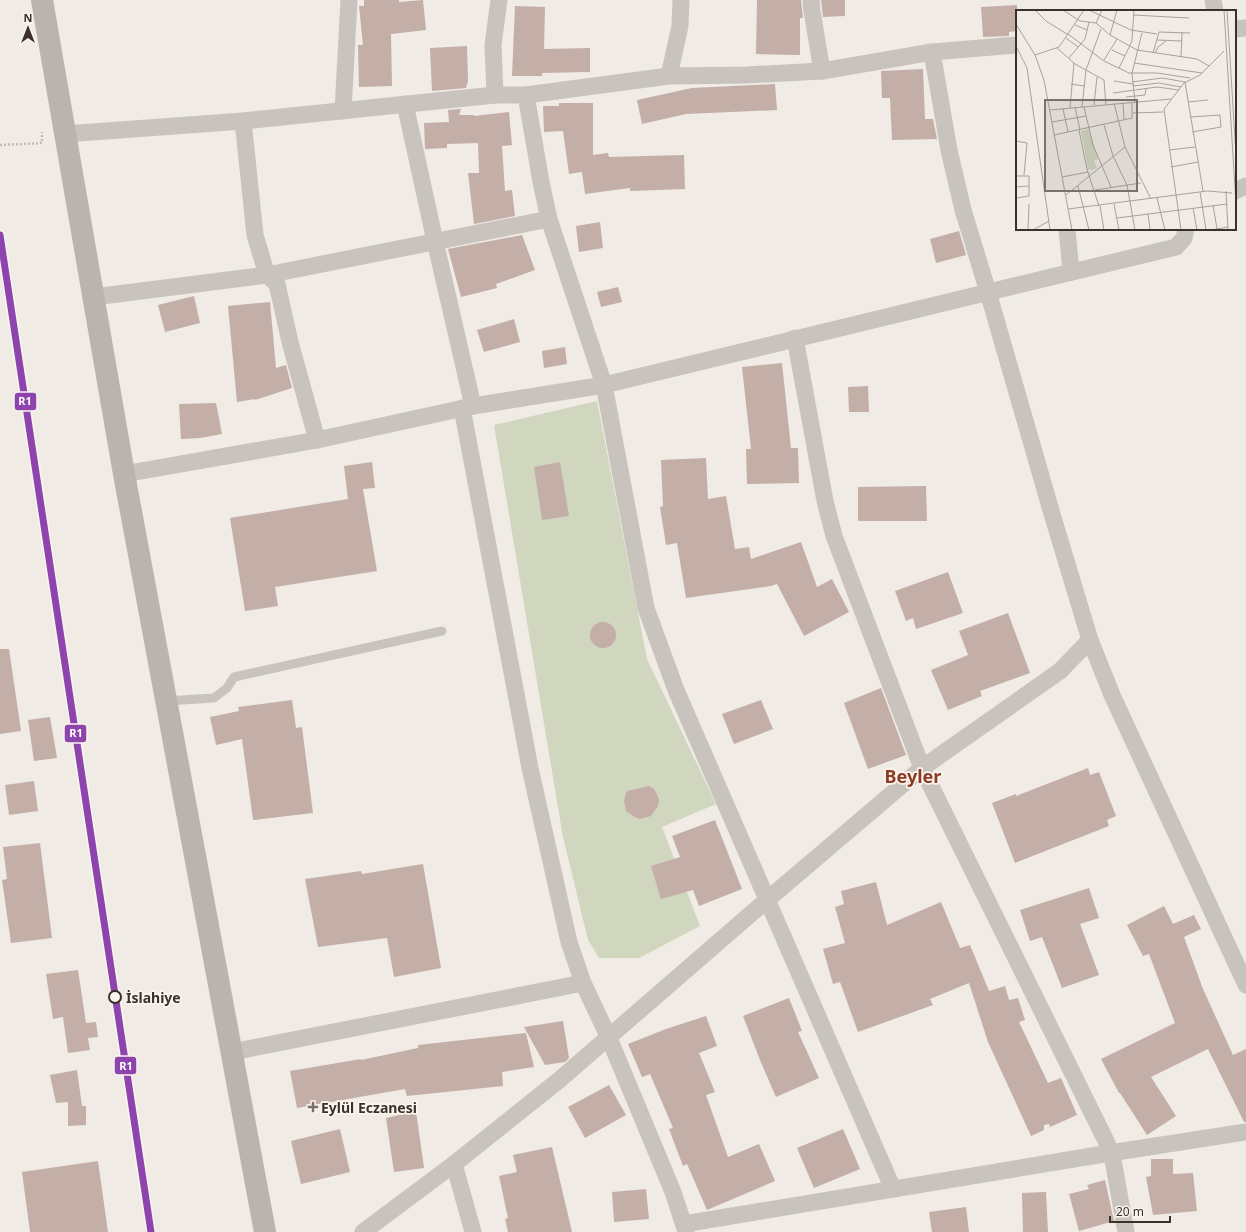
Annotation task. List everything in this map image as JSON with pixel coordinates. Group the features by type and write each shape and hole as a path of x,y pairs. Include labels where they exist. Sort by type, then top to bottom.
{"street":[{"path":"42,0 124,474 265,1232"},
{"path":"343,111 348,0"},
{"path":"495,95 493,45 499,0"},
{"path":"669,76 680,26 681,0"},
{"path":"811,0 822,71"},
{"path":"1213,0 1215,10"},
{"path":"1236,29 1246,28"},
{"path":"65,134 243,121 495,95 526,95 669,76 747,75 822,71 932,52 1016,44"},
{"path":"932,52 949,150 963,210 1090,640 1112,695 1246,985"},
{"path":"526,95 549,219 604,385 646,608 676,690 893,1189"},
{"path":"405,104 467,407 530,768 569,942 583,984 609,1038 673,1192 685,1228 893,1189 1246,1132"},
{"path":"243,121 255,235 267,275 277,284 290,342 317,440"},
{"path":"1236,182 1246,181"},
{"path":"1236,191 1246,186"},
{"path":"94,297 267,275 549,219"},
{"path":"1067,230 1071,272"},
{"path":"124,474 317,440 467,407 604,385 1176,247 1184,238 1186,230"},
{"path":"795,338 825,501 834,536 922,768 1107,1143 1126,1232"},
{"path":"363,1232 454,1164 558,1081 922,768 1060,671 1090,640"},
{"path":"232,1052 583,984"},
{"path":"454,1164 473,1232"}],"lane":[{"path":"166,701 214,698 227,688 234,677 442,631"}],"path":[{"path":"0,145 42,143"}],"green space":[{"path":"597,401 647,659 716,804 662,827 700,926 639,958 599,958 588,940 563,837 494,425"}],"building":[{"path":"364,0 399,0 399,2 423,0 426,30 391,34 392,86 359,87 358,45 363,45 359,6 364,6"},
{"path":"757,0 801,0 803,18 800,18 800,55 756,54"},
{"path":"821,0 845,0 845,16 823,17"},
{"path":"1017,5 1016,31 1009,32 1009,36 983,37 981,7"},
{"path":"515,6 545,7 544,49 590,48 590,72 542,73 542,76 512,76"},
{"path":"467,46 468,81 466,88 432,91 430,48"},
{"path":"923,69 925,119 933,119 937,139 892,140 890,98 882,98 881,71"},
{"path":"775,84 777,110 686,114 642,124 637,100 692,88"},
{"path":"559,103 593,103 593,155 608,153 609,157 684,155 685,189 630,191 630,188 585,194 582,172 569,174 563,131 544,132 543,106 559,106"},
{"path":"461,109 459,115 474,116 509,112 512,145 502,146 505,191 512,190 515,216 474,224 468,173 479,173 478,143 447,144 447,148 425,149 424,123 449,122 448,110"},
{"path":"600,222 603,248 579,252 576,226"},
{"path":"959,231 966,255 936,263 930,239"},
{"path":"522,235 535,270 496,284 497,288 461,297 448,249"},
{"path":"618,287 622,302 601,307 597,292"},
{"path":"194,296 200,323 165,332 158,305"},
{"path":"270,302 276,368 286,365 292,388 255,400 237,402 228,306"},
{"path":"514,319 520,342 484,352 477,330"},
{"path":"565,347 567,364 544,368 542,351"},
{"path":"782,363 791,448 798,448 799,483 747,484 746,449 751,449 742,367"},
{"path":"868,386 869,412 849,412 848,387"},
{"path":"216,403 222,434 200,438 181,439 179,404"},
{"path":"706,458 708,499 726,496 735,549 749,547 751,559 801,542 817,587 832,579 849,612 804,636 777,584 686,598 677,543 666,545 660,507 663,506 661,460"},
{"path":"372,462 375,488 363,489 377,571 275,587 278,606 245,611 230,518 348,499 344,466"},
{"path":"560,462 569,516 542,520 534,467"},
{"path":"926,486 927,521 858,521 858,487"},
{"path":"948,572 963,613 916,629 913,618 906,621 895,591"},
{"path":"1008,613 1030,673 980,691 982,696 948,710 931,670 968,655 959,631"},
{"path":"603,622 612,626 616,635 612,644 603,648 594,644 590,635 594,626"},
{"path":"0,649 9,649 21,731 0,734"},
{"path":"881,688 906,755 868,769 844,703"},
{"path":"292,700 296,728 302,727 313,813 253,820 242,739 216,745 210,717 239,711 238,707"},
{"path":"761,700 773,729 734,744 722,714"},
{"path":"50,717 57,758 34,761 28,720"},
{"path":"1088,768 1090,775 1099,772 1116,816 1107,820 1109,826 1015,863 992,803 1016,794 1016,796"},
{"path":"34,781 38,811 9,815 5,785"},
{"path":"649,786 654,789 657,794 659,800 658,806 651,816 640,819 626,811 624,801 625,796 627,791"},
{"path":"715,820 742,889 699,906 693,890 661,899 651,866 680,857 672,836"},
{"path":"40,843 52,938 11,943 2,880 7,879 3,847"},
{"path":"423,864 441,968 394,977 387,938 318,947 305,879 361,871 362,874"},
{"path":"876,882 887,925 941,902 960,948 970,945 989,991 1005,986 1009,1000 1018,998 1025,1020 1019,1022 1048,1083 1061,1078 1077,1115 1050,1127 1049,1124 1044,1125 1044,1130 1031,1136 988,1042 969,983 930,999 933,1005 858,1032 840,982 833,984 823,949 845,943 835,907 844,904 841,891"},
{"path":"1089,888 1099,918 1080,924 1099,975 1062,988 1042,937 1030,941 1020,910"},
{"path":"1164,906 1173,924 1194,915 1201,929 1184,937 1203,989 1233,1055 1246,1049 1246,1122 1244,1122 1208,1049 1151,1077 1176,1116 1147,1135 1119,1093 1101,1059 1175,1023 1149,954 1143,956 1127,925"},
{"path":"78,970 86,1023 96,1022 98,1037 88,1038 90,1050 68,1053 63,1017 53,1019 46,974"},
{"path":"789,998 802,1031 798,1032 819,1078 776,1097 743,1016"},
{"path":"706,1016 717,1046 699,1053 715,1092 706,1095 728,1157 759,1144 775,1181 707,1210 687,1164 683,1166 669,1129 673,1128 650,1074 642,1077 628,1044 666,1029"},
{"path":"563,1021 569,1058 565,1062 545,1065 524,1027"},
{"path":"526,1033 534,1067 502,1072 503,1086 407,1096 405,1089 297,1108 290,1071 361,1060 418,1048 418,1045"},
{"path":"77,1070 82,1106 86,1106 86,1125 68,1126 68,1102 56,1103 50,1075"},
{"path":"609,1085 626,1115 585,1138 568,1107"},
{"path":"416,1111 424,1168 394,1172 386,1118"},
{"path":"340,1129 350,1172 301,1184 291,1141"},
{"path":"843,1129 860,1169 814,1188 797,1148"},
{"path":"552,1147 572,1232 508,1232 505,1219 508,1218 499,1176 517,1172 513,1155"},
{"path":"1151,1159 1173,1159 1173,1174 1193,1173 1197,1211 1153,1215 1146,1177 1151,1176"},
{"path":"98,1161 108,1232 30,1232 22,1172"},
{"path":"1105,1180 1114,1221 1079,1231 1069,1194 1089,1189 1087,1185"},
{"path":"646,1189 649,1219 614,1222 612,1192"},
{"path":"1046,1192 1048,1232 1023,1232 1022,1193"},
{"path":"966,1207 969,1232 932,1232 929,1212"}],"transit line":[{"name":"R1","path":"0,235 151,1232"}],"place":[{"name":"İslahiye","path":"115,997"},
{"name":"Eylül Eczanesi","path":"313,1107"}],"district":[{"name":"Beyler","path":"913,776"}]}
